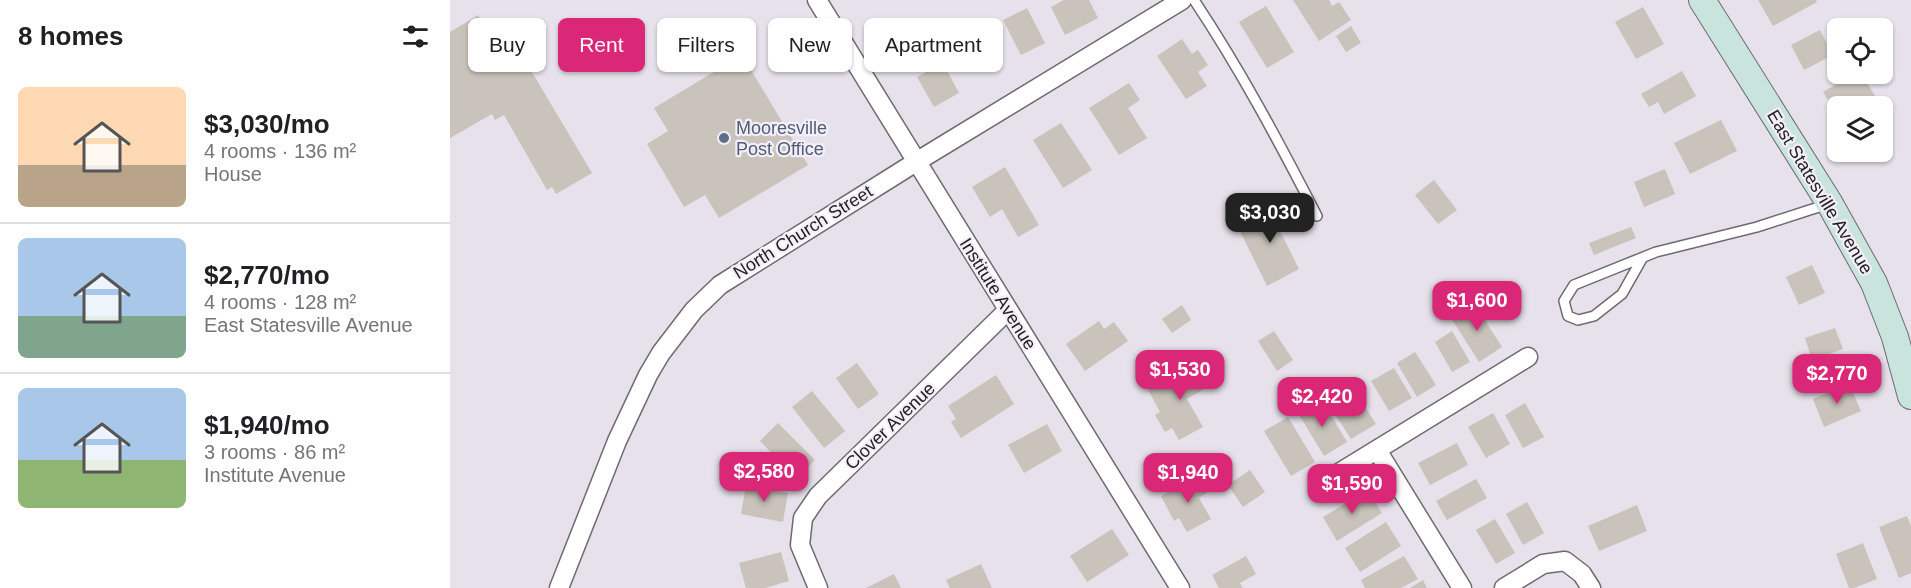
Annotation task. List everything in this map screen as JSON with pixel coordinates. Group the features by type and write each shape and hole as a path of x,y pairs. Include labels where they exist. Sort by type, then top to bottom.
{"street":[{"name":"Institute Avenue","path":"816,0 1180,588"},
{"name":"North Church Street","path":"559,588 617,441 648,375 661,353 694,310 720,285 1182,0"},
{"name":"East Statesville Avenue","path":"1702,0 1830,204 1874,284 1894,337 1911,396"},
{"name":"Clover Avenue","path":"818,588 800,545 803,518 818,496 1008,310"},
{"path":"1326,481 1528,357"},
{"path":"1377,450 1462,588"},
{"path":"1504,588 1543,564 1564,561 1582,574 1591,588"}],"lane":[{"path":"1194,0 1226,48 1317,216"},
{"path":"1643,257 1622,294 1594,316 1578,320 1568,316 1564,301 1574,285 1643,257 1656,252 1757,227 1830,204"}],"building":[{"path":"1064,0 1089,0 1098,18 1065,35 1051,7"},
{"path":"1293,0 1329,0 1332,6 1339,2 1351,20 1319,41"},
{"path":"1758,0 1816,0 1817,2 1773,26"},
{"path":"1266,6 1294,52 1267,68 1239,22"},
{"path":"1643,7 1664,44 1636,59 1615,22"},
{"path":"1027,8 1045,43 1021,55 1003,20"},
{"path":"468,21 468,72 532,72 592,173 556,194 552,187 547,190 504,115 495,120 492,114 450,138 450,32"},
{"path":"1351,26 1361,43 1346,52 1336,36"},
{"path":"1820,30 1827,43 1827,58 1804,70 1791,45"},
{"path":"1182,39 1192,54 1198,50 1208,65 1198,72 1207,86 1186,99 1157,56"},
{"path":"1682,71 1696,96 1664,114 1658,102 1649,107 1641,94"},
{"name":"Mooresville Post Office","path":"714,72 752,72 808,165 719,218 705,195 684,207 647,144 668,131 654,108"},
{"path":"926,72 948,72 959,93 934,107 917,77"},
{"path":"1129,83 1140,100 1128,108 1147,138 1119,155 1089,108"},
{"path":"1837,84 1868,84 1875,96 1827,96 1827,99 1823,92"},
{"path":"1721,120 1737,151 1690,174 1674,143"},
{"path":"1061,123 1092,170 1063,188 1033,140"},
{"path":"1005,167 1039,225 1018,237 1002,209 990,217 972,187"},
{"path":"1665,169 1675,194 1644,207 1634,182"},
{"path":"1434,180 1457,210 1438,224 1415,195"},
{"path":"1287,203 1295,219 1278,227 1299,269 1267,286 1238,227"},
{"path":"1631,227 1636,238 1594,255 1589,243"},
{"path":"1812,265 1825,293 1799,305 1786,277"},
{"path":"1474,303 1502,347 1479,362 1451,318"},
{"path":"1182,305 1191,320 1172,333 1162,319"},
{"path":"1099,321 1104,329 1114,322 1128,341 1085,371 1066,344"},
{"path":"1835,328 1843,349 1812,360 1805,338"},
{"path":"1274,331 1293,360 1277,371 1258,341"},
{"path":"1452,331 1470,362 1452,372 1435,342"},
{"path":"1415,352 1436,385 1417,397 1397,363"},
{"path":"857,363 879,394 858,409 836,378"},
{"path":"1204,365 1214,383 1187,399 1203,427 1179,440 1172,428 1165,432 1155,415 1160,412 1147,388 1171,375 1175,381"},
{"path":"1394,368 1412,398 1389,411 1371,381"},
{"path":"996,375 1014,404 961,438 951,422 956,419 948,406"},
{"path":"1849,384 1861,411 1824,427 1813,399"},
{"path":"812,391 845,431 824,448 792,407"},
{"path":"1358,396 1376,424 1351,439 1333,411"},
{"path":"1321,399 1347,442 1324,456 1298,413"},
{"path":"1525,403 1544,437 1523,448 1505,415"},
{"path":"1493,413 1510,444 1486,458 1468,427"},
{"path":"1288,417 1315,462 1291,476 1264,431"},
{"path":"778,423 815,460 790,485 779,475 786,468 760,441"},
{"path":"1047,424 1062,451 1024,473 1008,445"},
{"path":"1457,443 1468,465 1430,485 1418,463"},
{"path":"1250,470 1265,492 1243,507 1228,485"},
{"path":"1198,476 1207,493 1199,498 1211,519 1187,532 1179,518 1174,521 1161,496"},
{"path":"1476,479 1487,498 1447,520 1436,501"},
{"path":"746,485 788,493 783,522 741,514"},
{"path":"1368,490 1382,513 1337,541 1323,517"},
{"path":"1527,502 1544,533 1523,545 1506,514"},
{"path":"1637,505 1647,531 1599,551 1588,526"},
{"path":"1907,516 1911,526 1911,573 1899,578 1879,527"},
{"path":"1495,519 1515,553 1496,564 1476,530"},
{"path":"1386,522 1401,546 1360,572 1345,548"},
{"path":"1112,529 1129,555 1087,582 1070,556"},
{"path":"1863,543 1877,579 1849,588 1836,554"},
{"path":"781,552 789,581 765,588 746,588 739,563"},
{"path":"1246,556 1256,574 1240,583 1243,588 1219,588 1212,575"},
{"path":"1404,556 1418,579 1401,588 1365,588 1361,580"},
{"path":"981,564 992,588 950,588 946,580"},
{"path":"894,574 901,588 866,588"},
{"path":"1423,580 1427,588 1410,588"}],"place":[{"name":"Mooresville Post Office","path":"724,138"}]}
